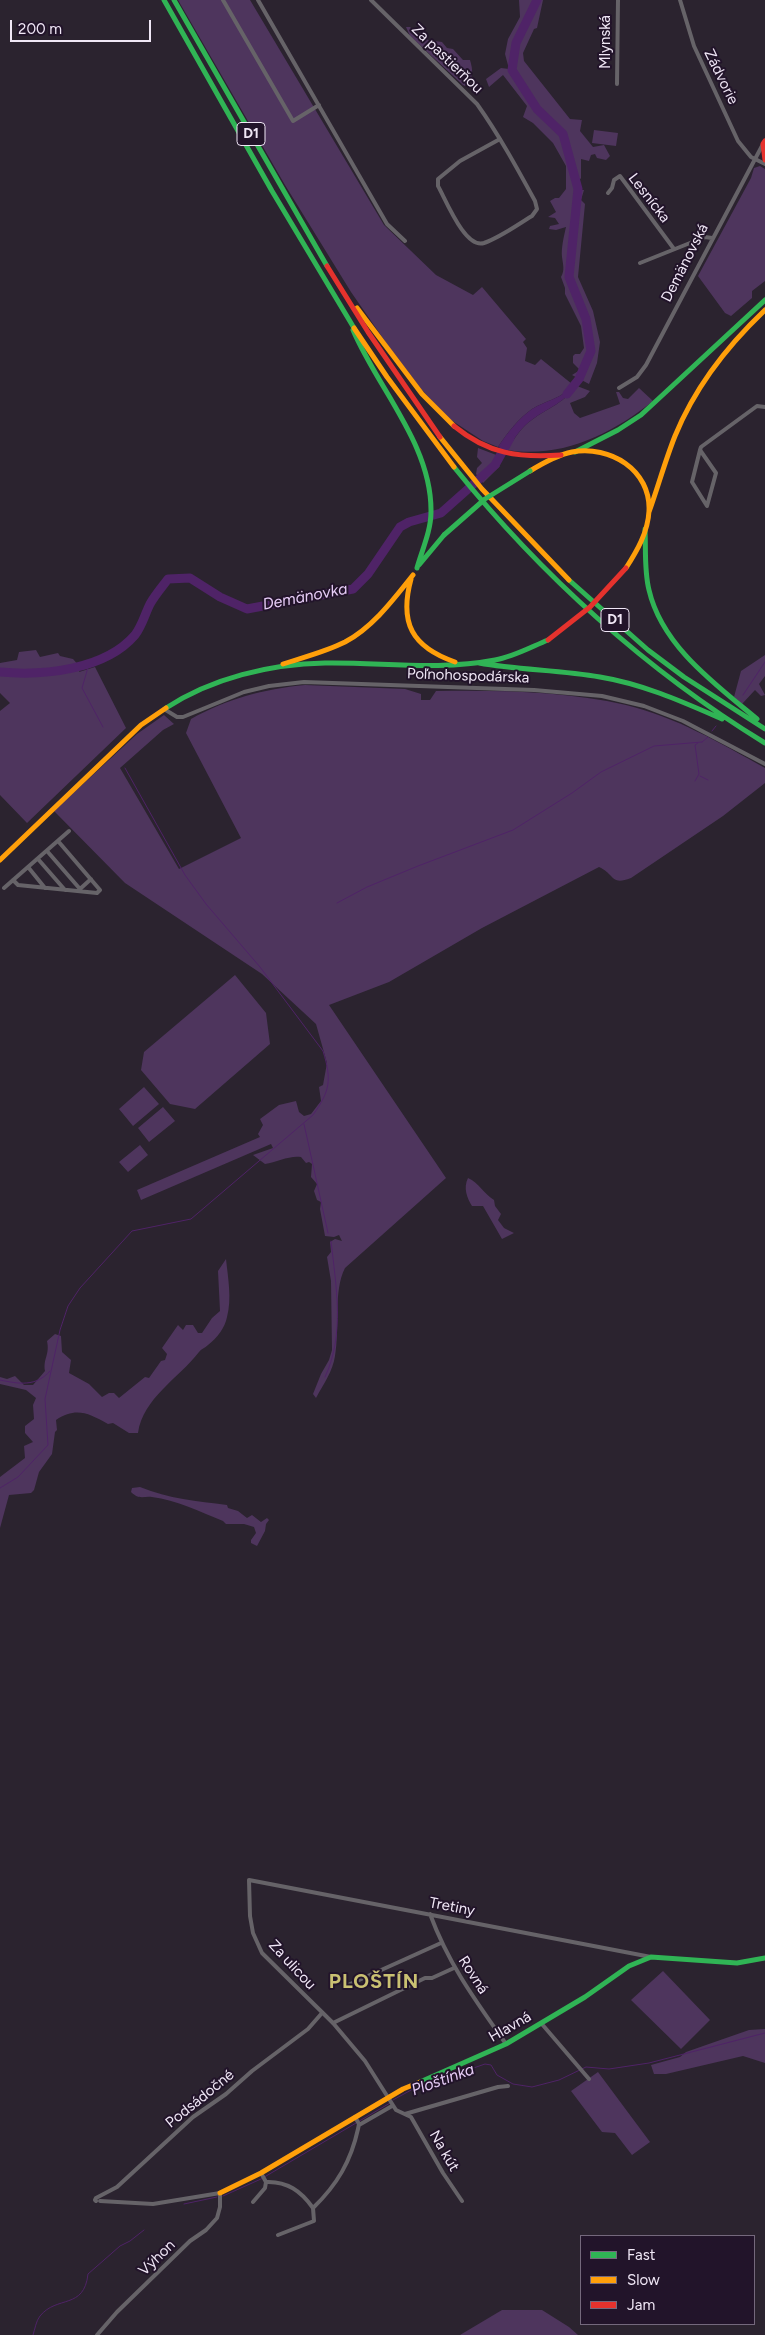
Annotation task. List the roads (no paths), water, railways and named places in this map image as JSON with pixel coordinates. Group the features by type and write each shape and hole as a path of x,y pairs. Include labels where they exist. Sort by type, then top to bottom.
{"main road":[{"name":"D1","path":"164,0 349,318 417,418 476,494 550,573 611,630 733,724 765,743"},
{"name":"D1","path":"174,0 329,269 396,374 482,489 556,566 618,624 672,668 765,728"},
{"path":"764,142 765,160"},
{"path":"329,269 418,390 458,429 481,445 508,454 561,456"},
{"path":"0,860 126,737 164,709 218,682 277,666 336,646 352,638 382,613 444,535 486,498 530,471 561,456 575,452 618,430 641,415 765,300"},
{"path":"277,666 325,663 434,666 479,663 498,660 548,640 568,628 592,608 626,568 638,548 675,436 687,409 711,368 738,336 765,310"},
{"path":"349,318 356,338 413,444 429,488 431,515 417,568"},
{"path":"575,452 602,452 630,465 645,487 649,512"},
{"path":"645,529 650,591 657,612 667,630 683,651 765,728"},
{"path":"413,575 407,594 406,607 411,632 429,651 443,659 458,663"},
{"path":"479,663 498,667 586,674 616,680 663,694 733,724"},
{"path":"650,1957 689,1962 738,1963 765,1958"},
{"name":"Hlavná","path":"357,2121 381,2102 390,2102 506,2044 650,1957"},
{"path":"222,2192 264,2177 357,2121"}],"street":[{"path":"223,0 293,122 319,105"},
{"path":"258,0 387,224 405,241"},
{"name":"Za pastierňou","path":"371,0 472,99 486,116 500,139 535,201 536,209 532,216 485,242 475,243 466,237 438,186 438,180 460,161 500,139"},
{"name":"Mlynská","path":"617,84 618,0"},
{"name":"Zádvorie","path":"680,0 700,60 719,95 738,141 754,159"},
{"name":"Demänovská","path":"619,388 637,377 642,371 764,142"},
{"path":"754,159 765,164"},
{"name":"Lesnícka","path":"608,193 612,188 614,180 620,176 674,249"},
{"path":"640,264 704,237 712,238"},
{"path":"700,450 716,473 707,506 692,482 700,450 702,444 755,408 759,406 765,407"},
{"name":"Poľnohospodárska","path":"164,709 174,716 183,717 244,692 269,686 304,682 580,693 631,703 675,717 765,764"},
{"path":"4,888 69,831"},
{"path":"13,880 18,885 97,893 100,890 58,841"},
{"path":"47,851 79,890"},
{"path":"38,859 65,890"},
{"path":"28,867 45,888"},
{"path":"79,890 91,879"},
{"name":"Tretiny","path":"250,1880 650,1957"},
{"name":"Za ulicou","path":"250,1880 250,1916 253,1933 262,1953 333,2023 366,2061 390,2102"},
{"name":"Rovná","path":"430,1914 441,1943 454,1968 506,2044"},
{"path":"348,1985 441,1943"},
{"path":"333,2023 425,1978 432,1978 454,1968"},
{"name":"Podsádočné","path":"222,2192 153,2204 94,2200 117,2187 193,2117 226,2094 252,2071 308,2029 322,2013"},
{"path":"541,2023 589,2080"},
{"path":"405,2114 498,2087 508,2086"},
{"path":"313,2208 335,2184 348,2163 357,2121 390,2102"},
{"name":"Na kút","path":"390,2102 398,2112 405,2114 413,2120 440,2168 462,2201"},
{"path":"253,2202 265,2188 264,2177 288,2184 302,2194 313,2208 314,2217 311,2224 278,2235"},
{"name":"Výhon","path":"97,2335 190,2241 206,2230 217,2218 222,2192"}],"waterway":[{"name":"Demänovka","path":"537,0 516,43 512,70 537,109 563,134 578,189 569,277 586,319 591,351 579,379 567,394"},
{"name":"Demänovka","path":"0,672 35,673 54,671 90,663 107,656 122,647 135,635 142,624 150,604 168,579 190,578 220,597 247,609 353,589 368,574 400,527 409,522 441,513 495,465 510,438"},
{"path":"743,695 765,662"},
{"path":"89,664 82,688 103,727"},
{"path":"712,731 716,726"},
{"path":"702,742 708,737"},
{"path":"337,903 367,887 513,830 572,793 601,772 654,746 702,742"},
{"path":"695,781 699,774 695,745 698,743"},
{"path":"0,1488 18,1477 48,1445 45,1399 60,1330 68,1306 80,1288 132,1231 191,1219 313,1115 323,1099 328,1085 328,1070 323,1051 260,967 206,904 185,875 125,768"},
{"path":"700,776 708,780"},
{"path":"304,1124 328,1233"},
{"path":"325,1377 331,1361 337,1327 337,1293 331,1241"},
{"path":"0,1380 14,1383 33,1382 39,1380 50,1371"},
{"name":"Ploštínka","path":"393,2100 413,2089 485,2064 491,2065 497,2075 513,2084 532,2087 559,2080 586,2067 609,2069 649,2063 765,2033"},
{"name":"Ploštínka","path":"223,2196 261,2179 390,2103"},
{"name":"Ploštínka","path":"184,2204 217,2197"},
{"name":"Ploštínka","path":"33,2335 40,2316 54,2306 76,2298 81,2293 88,2274 120,2246 144,2230"}],"district":[{"name":"PLOŠTÍN","path":"374,1982"}]}
